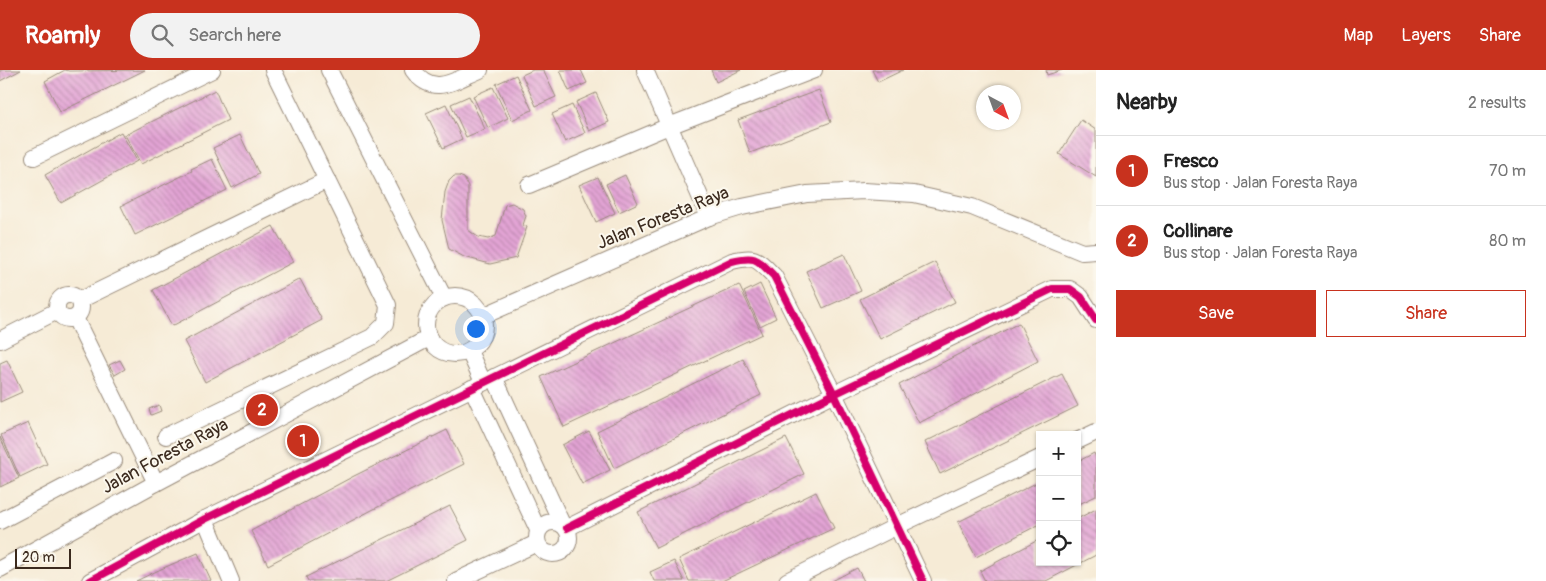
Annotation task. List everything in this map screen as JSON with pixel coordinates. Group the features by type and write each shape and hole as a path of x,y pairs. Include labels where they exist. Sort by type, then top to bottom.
{"street":[{"path":"34,157 212,70"},
{"path":"166,436 372,337 386,323 388,305 273,70"},
{"path":"329,70 444,298"},
{"path":"413,70 426,83 433,86 443,85 480,70"},
{"path":"645,70 709,217"},
{"path":"529,185 669,126 814,70"},
{"path":"80,300 327,180"},
{"name":"Jalan Foresta Raya","path":"483,316 709,217 742,207 807,194 864,191 914,194 972,208 1082,252 1096,250"},
{"path":"90,581 205,519 732,261 747,257 760,262 774,276 834,394 923,581"},
{"path":"564,526 1052,289 1070,290 1081,297 1096,320"},
{"path":"66,295 76,296 80,300 81,310 75,318 66,319 57,310 58,301 66,295"},
{"path":"456,296 468,298 477,306 483,316 485,326 482,336 477,345 469,351 458,354 446,353 436,347 429,338 426,327 428,315 434,305 444,298 456,296"},
{"path":"0,340 57,310"},
{"path":"75,318 156,483"},
{"name":"Jalan Foresta Raya","path":"0,569 156,483 429,338"},
{"path":"469,351 483,382 538,536 540,548 545,552 557,554 562,551 569,541 569,534 483,382"},
{"path":"1081,439 1096,432"},
{"path":"787,581 1036,460"},
{"path":"0,521 114,461"},
{"path":"205,519 231,581"},
{"path":"456,581 538,536 549,522 555,521 564,526"}],"building":[{"path":"0,70 21,70 0,81"},
{"path":"65,70 145,70 60,112 45,81"},
{"path":"533,70 543,70 556,97 536,106 522,75"},
{"path":"560,70 581,70 587,83 569,91"},
{"path":"711,70 741,70 716,82"},
{"path":"872,70 903,70 878,82"},
{"path":"1046,70 1062,70 1047,75"},
{"path":"516,75 532,110 512,120 496,84"},
{"path":"493,87 508,118 488,128 473,96"},
{"path":"215,90 228,120 141,164 125,135"},
{"path":"819,90 831,122 750,153 738,120"},
{"path":"596,93 609,122 589,131 576,102"},
{"path":"469,96 485,129 466,137 451,104"},
{"path":"446,104 462,139 443,148 426,113"},
{"path":"572,105 585,133 565,142 552,114"},
{"path":"1081,120 1096,130 1096,177 1059,154"},
{"path":"121,132 137,161 61,203 45,175"},
{"path":"240,135 259,174 232,188 213,148"},
{"path":"212,159 227,190 135,235 121,206"},
{"path":"625,175 638,203 619,212 606,184"},
{"path":"454,176 464,178 468,186 468,230 478,237 488,239 496,236 505,205 512,203 523,209 526,216 523,225 527,227 516,258 490,264 464,257 449,249 442,220 445,192 449,181"},
{"path":"598,177 615,213 596,222 579,185"},
{"path":"273,226 293,262 172,326 153,290"},
{"path":"844,254 861,291 823,308 806,271"},
{"path":"935,262 955,302 880,339 860,299"},
{"path":"300,279 322,320 205,382 184,341"},
{"path":"760,284 776,318 760,326 744,292"},
{"path":"739,285 762,334 564,427 541,377"},
{"path":"1019,323 1038,361 919,423 899,385"},
{"path":"743,359 761,395 614,468 597,431"},
{"path":"7,360 22,392 0,402 0,363"},
{"path":"120,360 125,369 115,375 109,365"},
{"path":"1062,374 1078,406 940,474 925,442"},
{"path":"159,405 161,411 151,415 149,409"},
{"path":"28,423 47,464 20,477 1,435"},
{"path":"447,430 464,464 268,565 251,531 354,476"},
{"path":"589,431 610,470 582,484 562,445"},
{"path":"0,437 19,478 0,487"},
{"path":"786,438 804,474 656,548 638,512"},
{"path":"1094,453 1096,458 1096,496 1081,503 1081,476 1081,460"},
{"path":"1036,483 1036,526 976,557 958,522"},
{"path":"816,492 834,528 722,581 689,581 679,559"},
{"path":"450,506 468,540 386,581 308,581 306,577"},
{"path":"1096,509 1096,555 1081,563 1081,521 1081,517"},
{"path":"1036,541 1036,566 1075,566 1046,581 985,581 980,571"},
{"path":"198,553 211,581 136,581 161,569"},
{"path":"674,561 684,581 654,581 650,572"},
{"path":"857,568 864,581 832,581"}],"cycle path":[{"path":"90,581 205,519 732,261 746,258 760,262 774,276 834,394 923,581"},
{"path":"567,528 834,394 1052,289 1070,289 1081,297 1096,320"}],"place":[{"name":"Collinare","path":"262,410"},
{"name":"Fresco","path":"303,441"}]}
